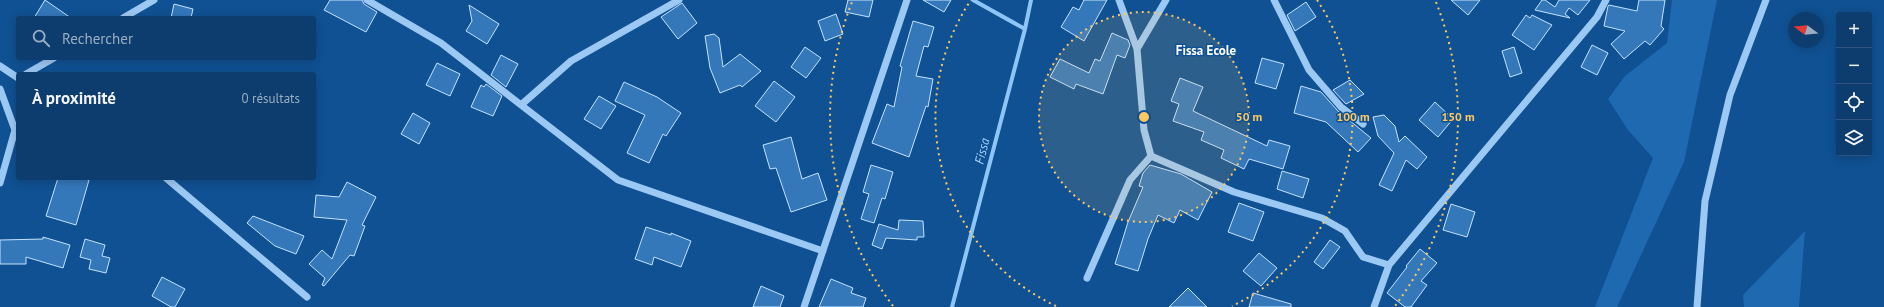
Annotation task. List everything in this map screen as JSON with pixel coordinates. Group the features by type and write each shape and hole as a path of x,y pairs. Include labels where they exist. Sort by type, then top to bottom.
{"street":[{"path":"126,16 154,0"},
{"path":"367,0 441,43 618,180 823,251"},
{"path":"521,105 571,61 679,0"},
{"path":"804,307 907,0"},
{"path":"1119,0 1137,48 1144,130 1151,156"},
{"path":"1137,48 1166,0"},
{"path":"1274,0 1309,70 1342,107 1363,124"},
{"path":"1374,307 1389,266 1597,17 1606,0"},
{"path":"1697,307 1705,202 1730,95 1766,0"},
{"path":"30,72 50,60"},
{"path":"0,66 16,77"},
{"path":"0,89 15,130 0,183"},
{"path":"1151,156 1234,192 1322,218 1345,231 1363,258 1389,266"},
{"path":"1087,278 1130,180 1151,156"},
{"path":"168,180 307,298"}],"shaded area":[{"path":"1672,0 1717,0 1684,162 1617,307 1595,307 1653,158 1628,130 1608,99 1625,76 1667,43"},
{"path":"1805,231 1799,307 1744,307 1743,295"}],"building":[{"path":"45,0 68,16 35,16"},
{"path":"330,0 362,0 364,4 377,12 366,32 324,10"},
{"path":"848,0 873,0 869,17 845,12"},
{"path":"923,0 951,0 944,12"},
{"path":"1084,0 1107,0 1084,41 1061,27 1073,7 1079,10"},
{"path":"1451,0 1480,0 1468,15"},
{"path":"1542,0 1545,0 1555,7 1559,0 1590,0 1578,15 1569,8 1565,14 1570,18 1535,10"},
{"path":"1639,0 1665,0 1661,26 1664,29 1650,45 1645,41 1624,59 1611,44 1625,31 1604,26 1608,6 1637,11"},
{"path":"1306,2 1316,17 1295,31 1287,15"},
{"path":"682,3 697,23 678,39 661,17"},
{"path":"174,4 193,9 191,16 171,16"},
{"path":"469,5 499,24 487,44 466,31 472,21"},
{"path":"836,14 843,34 825,41 818,21"},
{"path":"1526,15 1530,18 1532,15 1552,25 1534,50 1512,35"},
{"path":"913,21 934,27 928,47 924,46 916,76 933,79 928,107 926,106 909,157 872,143 887,104 894,107 902,67 900,66"},
{"path":"1112,33 1128,40 1130,45 1125,58 1117,55 1103,94 1076,84 1074,89 1050,77 1060,59 1089,73 1095,59 1100,61"},
{"path":"714,34 719,38 723,67 740,54 761,71 742,87 740,85 720,93 710,68 705,36"},
{"path":"1592,45 1608,53 1597,75 1581,67"},
{"path":"805,47 821,58 806,78 791,67"},
{"path":"1514,47 1522,73 1510,77 1502,51"},
{"path":"501,55 518,64 506,87 491,75"},
{"path":"1262,58 1284,64 1276,89 1255,83"},
{"path":"437,63 460,74 450,96 426,85"},
{"path":"1180,78 1203,87 1193,111 1267,146 1269,140 1290,146 1283,169 1249,159 1244,169 1221,158 1224,150 1201,140 1204,132 1173,121 1179,104 1171,101"},
{"path":"1350,80 1364,94 1346,104 1333,90"},
{"path":"774,81 795,97 776,122 755,106"},
{"path":"624,82 657,97 681,113 666,136 663,134 649,163 627,153 645,115 615,101"},
{"path":"486,84 502,96 493,116 471,107 481,85 484,87"},
{"path":"1301,86 1321,92 1338,111 1371,138 1358,152 1326,122 1294,113"},
{"path":"599,96 616,106 601,129 584,119"},
{"path":"1435,102 1453,119 1438,137 1419,120"},
{"path":"413,113 430,123 419,144 401,134"},
{"path":"1384,115 1395,126 1399,142 1405,136 1427,157 1417,169 1406,160 1392,191 1379,185 1394,153 1378,136 1373,117"},
{"path":"791,137 802,179 818,173 827,200 791,212 776,168 770,169 763,145"},
{"path":"871,165 893,172 885,199 882,198 874,223 861,219 869,194 863,192"},
{"path":"1150,165 1181,174 1212,192 1198,220 1180,210 1174,223 1158,215 1148,239 1138,271 1115,264 1128,222 1143,187 1139,186 1143,173"},
{"path":"1282,171 1309,179 1303,198 1277,189"},
{"path":"57,180 89,180 76,225 46,216"},
{"path":"347,182 376,197 362,225 365,226 354,256 350,255 324,286 322,285 325,278 309,264 322,250 332,259 347,220 314,217 316,195 339,197"},
{"path":"1239,203 1264,212 1253,241 1228,232"},
{"path":"1451,204 1475,212 1467,237 1443,230"},
{"path":"253,216 304,236 296,254 275,246 247,223"},
{"path":"899,220 923,221 924,237 917,237 917,240 886,238 882,249 872,245 879,224 898,230"},
{"path":"646,227 671,235 671,233 691,241 681,267 654,257 652,265 635,259"},
{"path":"43,237 70,245 63,268 26,257 26,264 0,264 0,240 43,239"},
{"path":"85,239 105,245 102,256 110,258 106,273 89,269 91,260 80,257"},
{"path":"1330,240 1340,247 1323,269 1314,262"},
{"path":"1420,249 1437,263 1421,281 1427,285 1411,307 1405,307 1387,293"},
{"path":"1259,253 1277,268 1261,286 1243,271"},
{"path":"162,277 185,289 175,307 171,307 152,296"},
{"path":"831,279 853,288 851,293 866,298 863,307 819,307"},
{"path":"761,286 784,296 780,307 753,307"},
{"path":"1188,288 1207,307 1169,307"},
{"path":"1253,293 1291,304 1291,307 1249,307"}],"waterway":[{"path":"973,0 1025,29"},
{"name":"Fissa","path":"952,307 1025,29 1031,0"}],"district":[{"name":"Fissa Ecole","path":"1206,50"}]}
